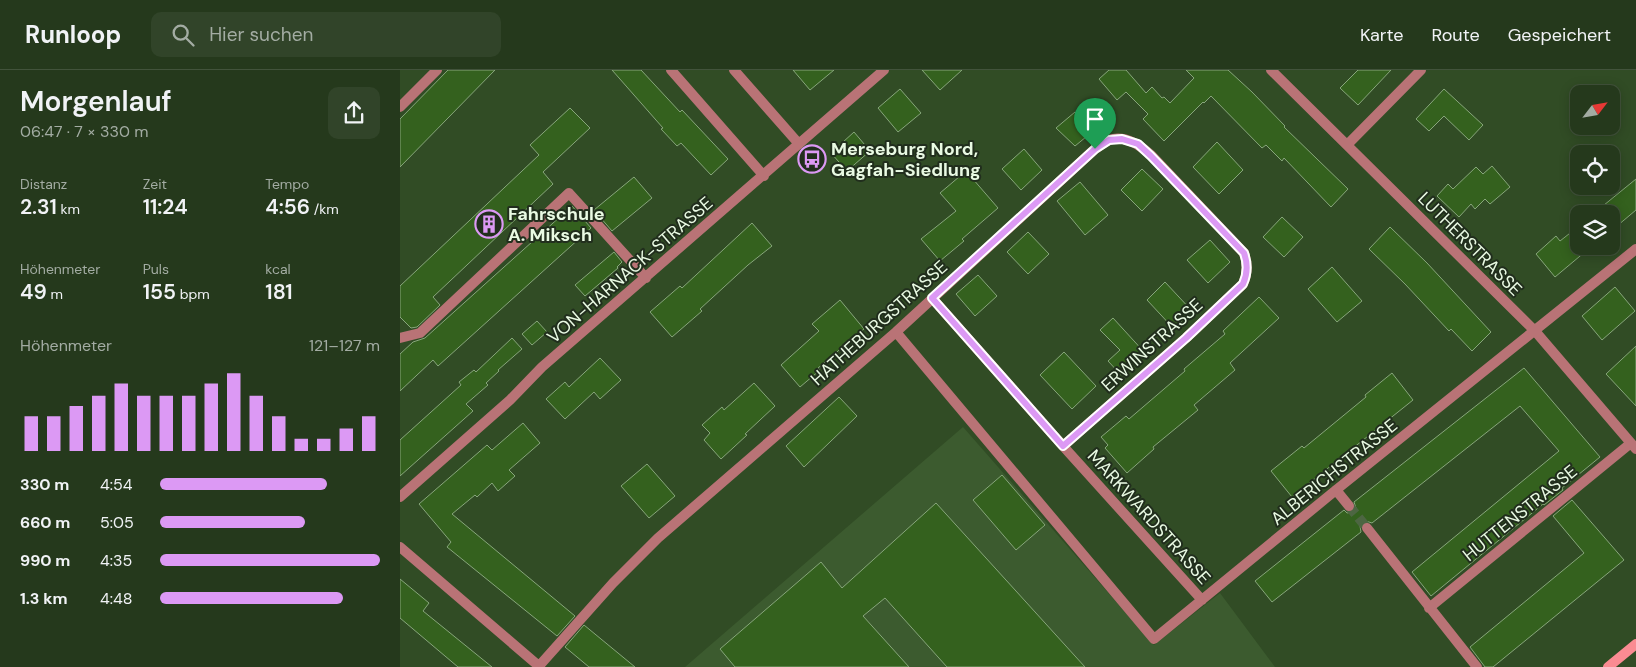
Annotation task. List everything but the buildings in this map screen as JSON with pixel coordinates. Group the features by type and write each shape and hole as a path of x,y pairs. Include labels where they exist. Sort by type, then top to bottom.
{"main road":[{"path":"1608,667 1636,644"}],"street":[{"path":"400,107 437,70"},
{"path":"671,70 764,176"},
{"path":"734,70 799,144"},
{"name":"VON-HARNACK-STRASSE","path":"400,497 510,400 542,367 884,70"},
{"name":"LUTHERSTRASSE","path":"1272,70 1535,331 1633,446"},
{"path":"1348,145 1421,70"},
{"name":"HATHEBURGSTRASSE","path":"540,666 613,584 658,538 896,332 1095,149 1109,140 1122,139 1138,144 1244,253 1247,260"},
{"path":"400,338 420,333 569,193 646,278"},
{"name":"ALBERICHSTRASSE","path":"896,332 1154,639 1636,249"},
{"name":"ERWINSTRASSE","path":"1063,446 1186,338 1243,284 1247,274 1247,260"},
{"name":"MARKWARDSTRASSE","path":"932,298 1202,600"},
{"name":"HUTTENSTRASSE","path":"1429,608 1633,446"},
{"path":"1336,490 1349,506"},
{"path":"1366,528 1477,667"},
{"path":"400,547 540,666"}],"shaded area":[{"path":"963,427 1154,645 1220,593 1275,667 685,667"}],"tunnel":[{"path":"1349,506 1367,528"}],"place":[{"name":"Merseburg Nord, Gagfah-Siedlung","path":"812,159"},
{"name":"Fahrschule A. Miksch","path":"489,224"}],"route":[{"path":"1122,139 1138,144 1244,253 1247,260 1247,274 1243,284 1186,338 1063,446 932,298 1095,149 1109,140 1122,139"}]}
